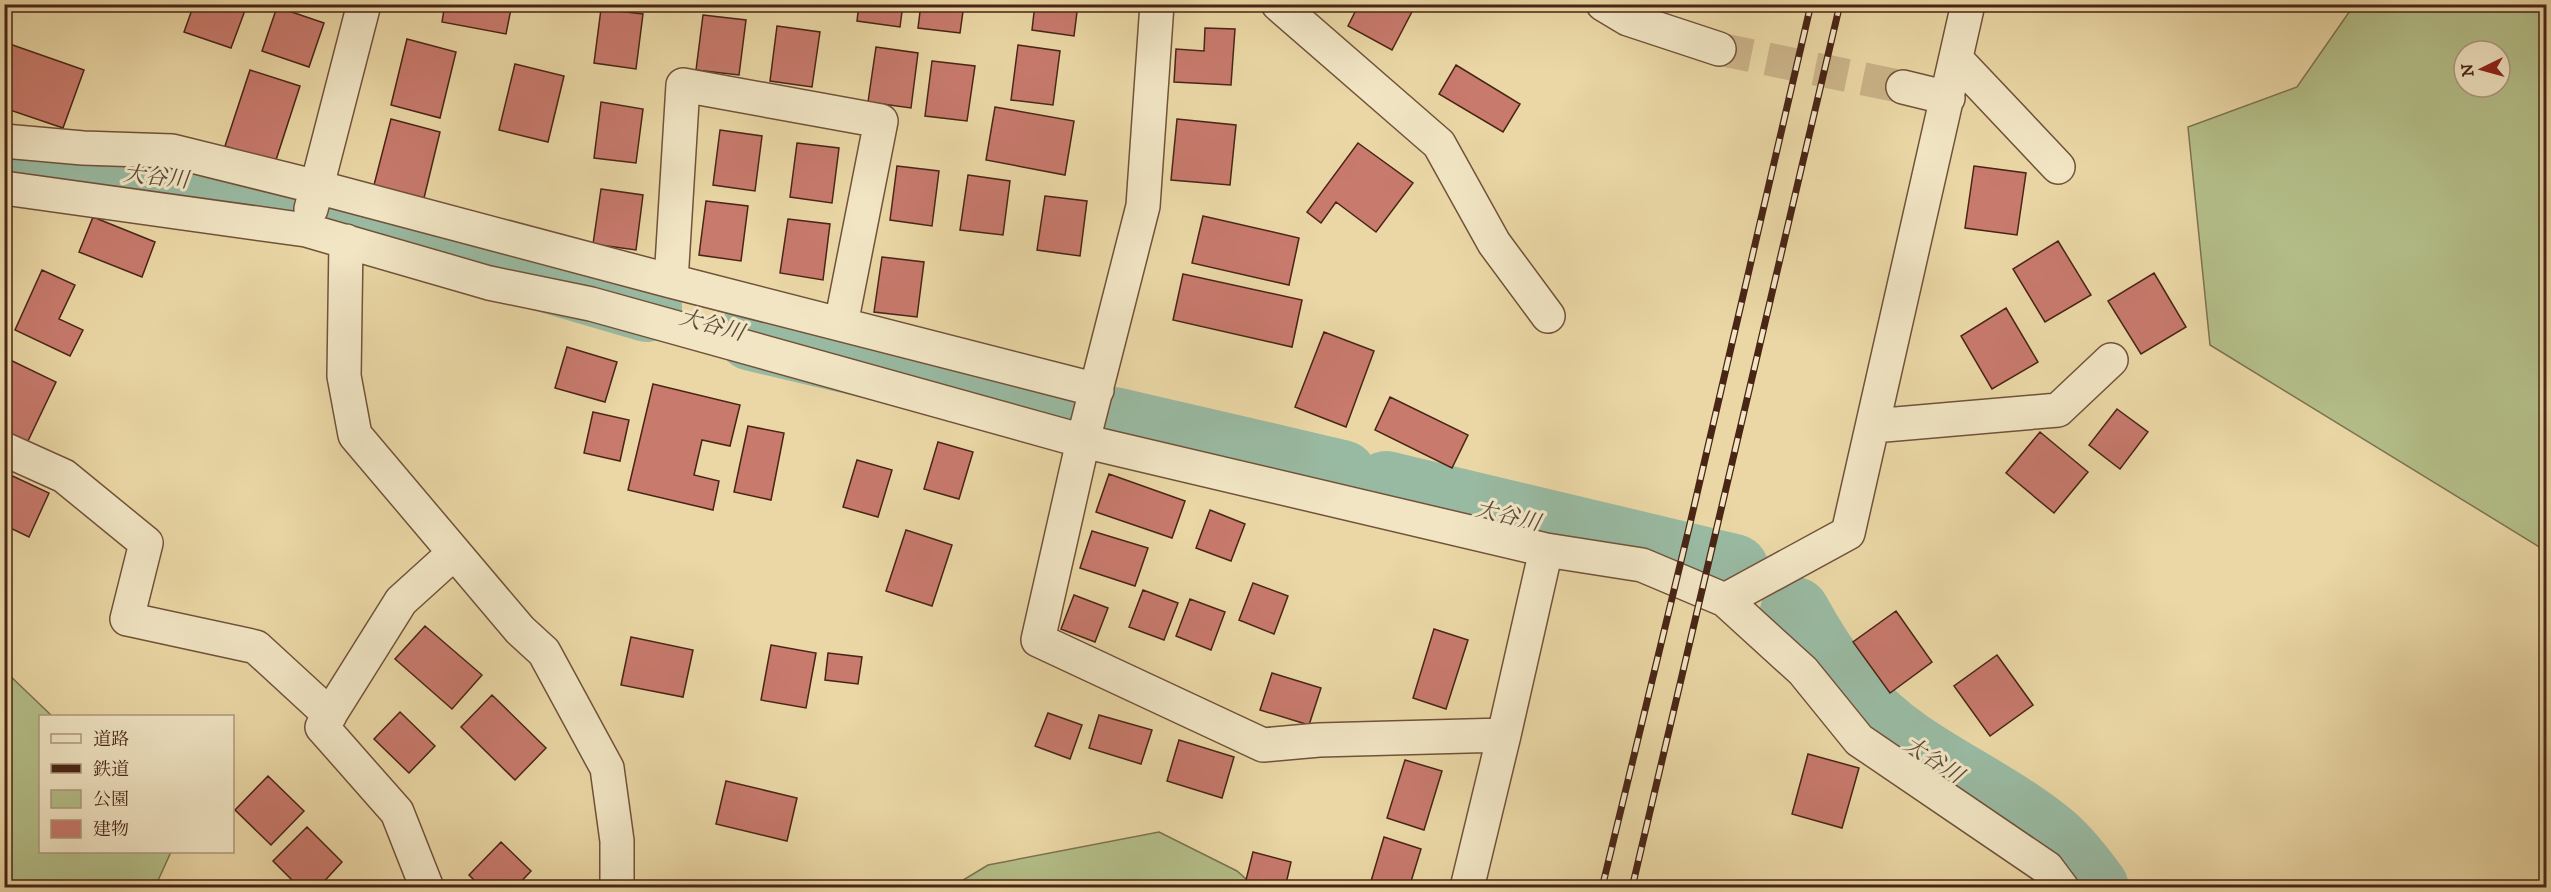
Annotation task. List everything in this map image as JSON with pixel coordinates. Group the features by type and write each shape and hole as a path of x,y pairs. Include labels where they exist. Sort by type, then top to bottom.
{"street":[{"path":"306,230 364,4"},
{"path":"1157,4 1143,206 1083,441 1038,640 1263,745 1319,740 1504,735"},
{"path":"1278,4 1439,144 1494,243 1548,315"},
{"path":"1603,4 1628,19 1719,49"},
{"path":"1725,600 1848,533 1968,4"},
{"path":"1956,59 2058,166"},
{"path":"671,281 683,85 881,121 841,324"},
{"path":"1903,87 1948,98"},
{"path":"4,141 83,148 172,151 1097,390"},
{"path":"4,188 306,230 489,283 591,304 1083,441 1546,550 1642,565 1725,600 1803,671 1859,740 2047,867 2062,888"},
{"path":"346,241 344,375 355,435 520,630 544,652 607,768 617,841 617,888"},
{"path":"1873,426 2058,410 2111,360"},
{"path":"4,449 64,476 146,543 127,619 256,647 330,715"},
{"path":"1467,888 1546,550"},
{"path":"428,888 397,812 322,728 401,602 454,553"}],"green space":[{"path":"2354,5 2546,5 2546,551 2210,345 2188,127 2297,87"},
{"path":"5,671 51,715 39,715 39,853 171,853 155,887 5,887"},
{"path":"1159,832 1237,871 1255,887 950,888 988,865"}],"building":[{"path":"194,4 247,5 231,48 184,32"},
{"path":"445,4 512,4 506,34 442,22"},
{"path":"859,4 903,4 900,27 857,21"},
{"path":"921,4 964,4 960,33 918,28"},
{"path":"1035,4 1078,4 1074,36 1032,30"},
{"path":"1359,4 1416,4 1392,50 1348,26"},
{"path":"277,7 324,23 309,67 262,51"},
{"path":"601,9 643,14 636,69 594,63"},
{"path":"703,15 746,20 739,75 696,70"},
{"path":"777,26 820,32 812,87 770,81"},
{"path":"1205,28 1235,29 1231,85 1174,82 1176,49 1204,51"},
{"path":"407,39 456,52 440,118 391,105"},
{"path":"4,42 84,70 63,128 4,108"},
{"path":"1018,45 1060,51 1053,105 1011,100"},
{"path":"876,47 918,53 911,108 868,102"},
{"path":"932,61 975,66 967,121 925,116"},
{"path":"515,64 564,76 548,142 499,130"},
{"path":"1456,65 1520,104 1503,132 1439,94"},
{"path":"250,70 300,86 275,163 225,146"},
{"path":"601,102 643,109 636,163 594,158"},
{"path":"995,107 1074,121 1065,175 986,160"},
{"path":"391,119 440,132 424,198 374,185"},
{"path":"1177,119 1236,125 1230,185 1171,180"},
{"path":"720,130 762,136 755,191 713,185"},
{"path":"797,143 839,148 832,203 790,197"},
{"path":"1358,143 1413,183 1376,232 1336,202 1321,223 1307,212"},
{"path":"897,166 939,171 932,226 890,220"},
{"path":"1974,166 2026,173 2017,235 1965,228"},
{"path":"968,175 1010,181 1003,235 960,230"},
{"path":"601,189 643,195 636,250 593,244"},
{"path":"1045,196 1087,201 1080,256 1037,250"},
{"path":"706,201 748,206 741,261 699,255"},
{"path":"1203,216 1299,238 1289,285 1192,263"},
{"path":"93,217 155,242 142,277 79,252"},
{"path":"788,219 830,224 823,280 780,273"},
{"path":"2058,241 2091,295 2045,322 2013,269"},
{"path":"882,257 924,262 917,317 874,312"},
{"path":"42,270 75,285 59,319 83,330 70,356 15,330"},
{"path":"2154,273 2186,327 2141,354 2108,301"},
{"path":"1183,274 1302,300 1292,347 1173,320"},
{"path":"2006,308 2038,362 1992,389 1961,336"},
{"path":"1324,332 1374,351 1346,427 1295,407"},
{"path":"567,347 617,362 605,402 555,388"},
{"path":"4,357 56,382 27,443 4,432"},
{"path":"653,384 740,405 730,446 702,440 694,475 719,481 713,510 628,490"},
{"path":"1390,397 1468,435 1452,468 1375,430"},
{"path":"2117,409 2148,432 2120,469 2089,445"},
{"path":"593,412 629,420 620,461 584,453"},
{"path":"748,426 784,433 771,500 734,492"},
{"path":"2040,432 2088,472 2054,513 2006,473"},
{"path":"938,442 973,452 959,499 924,489"},
{"path":"857,460 892,470 878,517 843,507"},
{"path":"4,472 49,493 29,537 4,525"},
{"path":"1109,474 1185,501 1172,538 1096,512"},
{"path":"1210,510 1245,524 1231,561 1196,548"},
{"path":"906,530 952,545 932,606 886,591"},
{"path":"1092,531 1148,548 1135,586 1080,568"},
{"path":"1253,583 1288,596 1274,634 1239,620"},
{"path":"1143,590 1178,603 1164,640 1129,627"},
{"path":"1074,595 1108,608 1095,642 1061,629"},
{"path":"1190,599 1225,612 1211,650 1176,636"},
{"path":"1896,611 1932,662 1890,693 1853,642"},
{"path":"425,626 482,675 452,709 395,659"},
{"path":"1434,629 1468,640 1446,709 1413,698"},
{"path":"631,637 693,650 683,697 621,685"},
{"path":"771,645 816,653 806,708 761,700"},
{"path":"828,653 862,657 858,684 825,680"},
{"path":"1997,655 2033,705 1990,736 1954,686"},
{"path":"1272,673 1321,688 1309,725 1260,710"},
{"path":"492,695 546,748 515,780 461,727"},
{"path":"400,712 435,746 409,773 374,739"},
{"path":"1048,713 1082,725 1070,759 1035,746"},
{"path":"1099,715 1152,730 1141,764 1089,748"},
{"path":"1179,740 1234,757 1222,798 1167,781"},
{"path":"1808,754 1859,768 1842,828 1792,814"},
{"path":"1405,760 1442,771 1424,830 1387,818"},
{"path":"268,776 304,811 271,845 235,810"},
{"path":"726,781 797,798 787,841 716,824"},
{"path":"307,827 342,862 318,888 300,888 273,861"},
{"path":"1384,837 1421,849 1409,888 1369,888"},
{"path":"501,842 531,871 515,888 482,888 469,875"},
{"path":"1253,852 1291,862 1285,888 1244,888"}],"waterway":[{"name":"大谷川","path":"4,163 165,175 209,182 305,207"},
{"name":"大谷川","path":"344,218 647,307"},
{"name":"大谷川","path":"752,336 1084,414"},
{"name":"大谷川","path":"1114,422 1342,475"},
{"name":"大谷川","path":"1386,486 1734,569"},
{"name":"大谷川","path":"1795,612 1817,650 1843,685 1888,731 2035,826 2063,850 2094,888"}],"tunnel":[{"path":"1719,49 1903,87"}],"railway":[{"path":"1602,888 1689,528 1811,4"},
{"path":"1632,888 1840,4"}]}
